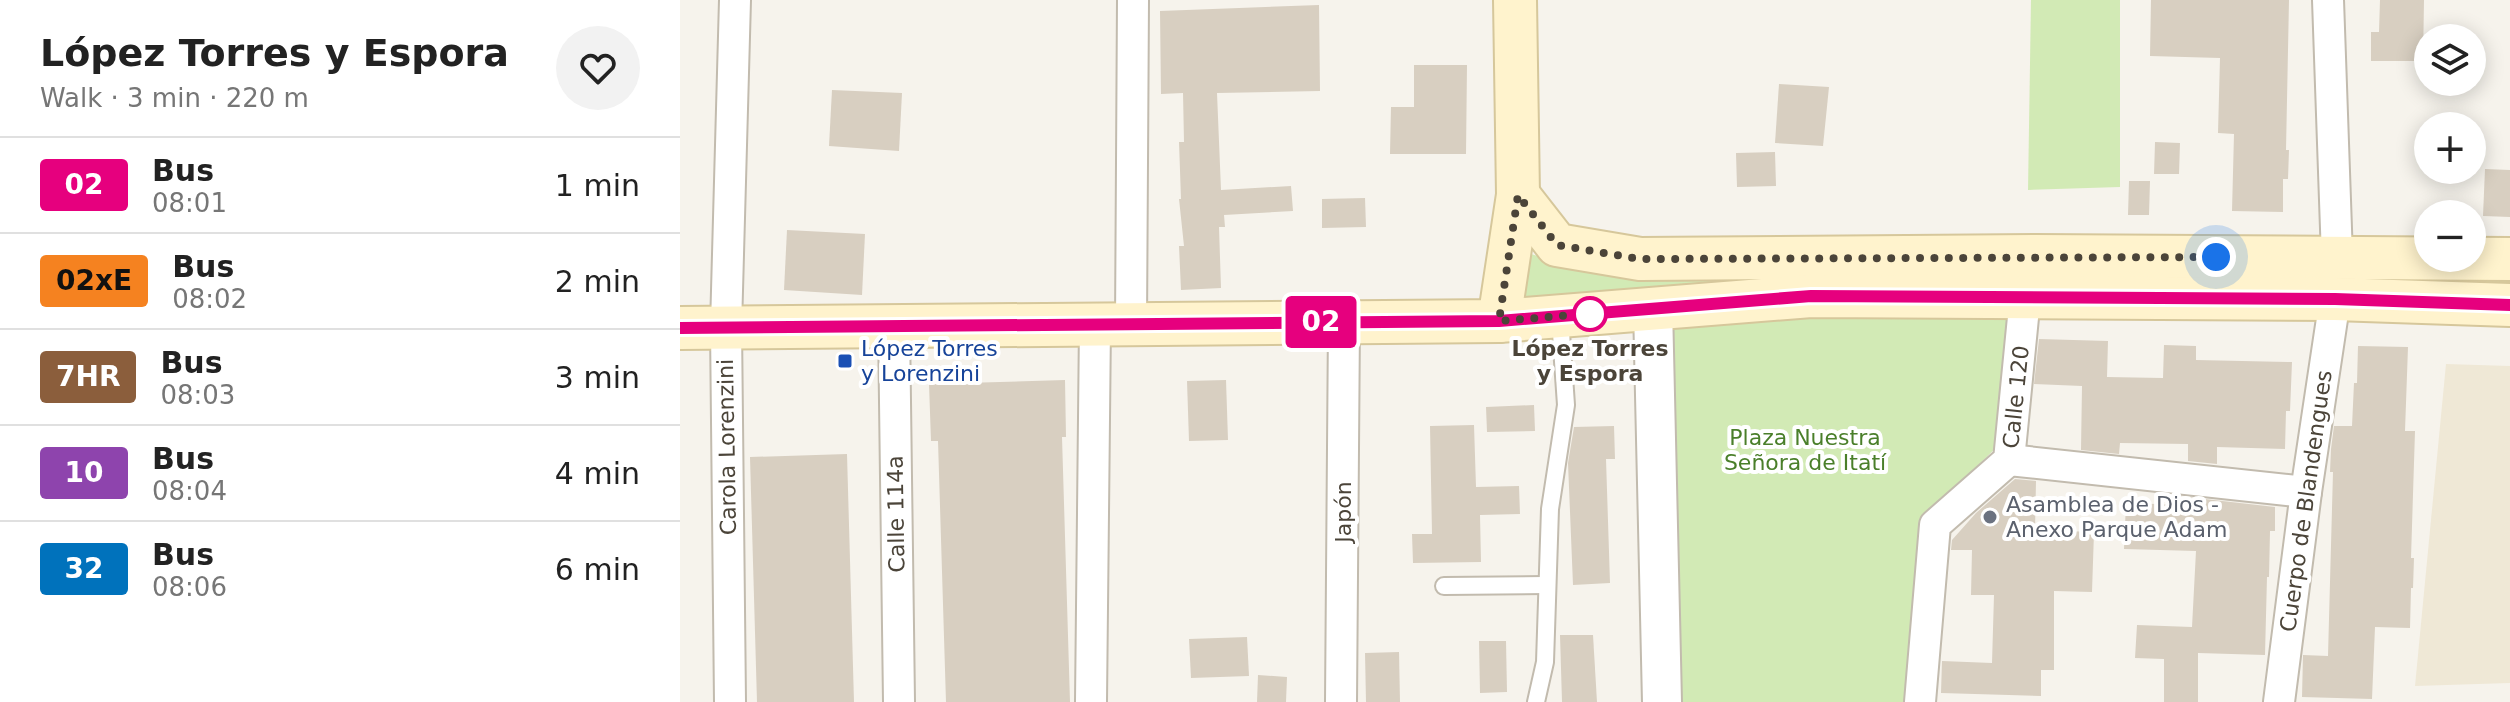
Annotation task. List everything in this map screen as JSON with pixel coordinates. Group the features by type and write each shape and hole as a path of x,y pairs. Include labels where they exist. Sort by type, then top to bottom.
{"main road":[{"path":"1499,321 1518,195 1515,0"},
{"path":"1518,195 1557,245 1640,259 2036,256 2510,259"},
{"path":"680,328 1499,321 1811,296 2335,299 2510,305"}],"street":[{"name":"Carola Lorenzini","path":"730,702 726,327 735,0"},
{"path":"1091,702 1133,0"},
{"path":"2328,0 2337,257"},
{"name":"Calle 120","path":"1920,702 1935,525 2009,460 2025,297"},
{"name":"Cuerpo de Blandengues","path":"2279,702 2335,299"},
{"path":"1653,307 1662,702"},
{"name":"Japón","path":"1341,702 1344,322"},
{"name":"Calle 114a","path":"894,326 899,702"},
{"path":"2009,460 2306,492"}],"lane":[{"path":"1536,702 1545,662 1550,509 1566,405 1560,316"},
{"path":"1444,586 1546,585"}],"shaded area":[{"path":"2446,364 2510,366 2510,683 2415,686"}],"green space":[{"path":"2031,0 2120,0 2120,187 2028,190"},
{"path":"1519,250 1577,269 2510,271 2510,285 1815,279 1709,282 1509,313"},
{"name":"Plaza Nuestra Señora de Itatí","path":"2012,302 2005,439 1925,517 1910,702 1673,702 1665,319"}],"building":[{"path":"2151,0 2289,0 2286,150 2289,150 2288,179 2283,179 2283,212 2232,211 2234,134 2218,133 2220,58 2150,56"},
{"path":"2380,0 2424,0 2424,24 2414,24 2414,61 2371,61 2371,32 2379,32"},
{"path":"1319,5 1320,91 1217,93 1221,190 1291,186 1293,211 1224,215 1225,227 1219,227 1221,288 1181,290 1179,246 1184,246 1179,199 1179,142 1184,142 1183,93 1161,94 1160,11"},
{"path":"1414,65 1467,65 1466,154 1390,154 1391,107 1414,107"},
{"path":"1779,84 1829,87 1823,146 1775,143"},
{"path":"832,90 902,93 899,151 829,146"},
{"path":"2155,142 2180,143 2179,174 2154,174"},
{"path":"1775,152 1776,186 1737,187 1736,153"},
{"path":"2486,169 2510,170 2510,217 2486,216"},
{"path":"2129,181 2150,181 2149,215 2128,215"},
{"path":"1365,198 1366,227 1322,228 1322,199"},
{"path":"787,230 865,234 862,295 784,290"},
{"path":"2039,339 2108,341 2107,377 2163,378 2164,345 2196,346 2196,360 2292,362 2285,449 2217,447 2217,464 2188,461 2188,444 2120,443 2119,454 2081,450 2082,386 2034,384"},
{"path":"2358,346 2408,347 2405,431 2415,431 2410,628 2375,627 2372,699 2302,697 2303,655 2328,656 2331,449 2334,426 2352,426"},
{"path":"1065,380 1066,437 1062,437 1070,702 946,702 938,441 931,441 929,384"},
{"path":"1226,380 1228,440 1189,441 1187,381"},
{"path":"1534,405 1535,431 1487,432 1486,407"},
{"path":"1474,425 1476,487 1519,486 1520,514 1480,515 1481,562 1413,563 1412,534 1432,534 1430,426"},
{"path":"1614,426 1615,459 1606,459 1610,583 1573,585 1568,463 1574,427"},
{"path":"847,454 854,702 757,702 750,457"},
{"path":"2015,479 2036,481 2035,530 2094,532 2092,592 2054,591 2054,670 2041,670 2041,696 1941,693 1942,661 1992,663 1994,595 1971,595 1972,550 1951,550 1952,540 1976,513"},
{"path":"2187,497 2275,507 2275,531 2270,531 2265,655 2198,653 2198,702 2164,702 2164,659 2135,658 2137,625 2192,627 2196,551 2124,549 2126,503 2187,505"},
{"path":"1560,635 1593,635 1597,702 1562,702"},
{"path":"1247,637 1249,676 1191,678 1189,639"},
{"path":"1479,641 1506,641 1507,692 1480,693"},
{"path":"1399,652 1400,702 1366,702 1365,653"},
{"path":"1258,675 1287,677 1286,702 1257,702"}],"bus line":[{"name":"02","path":"680,328 1499,321 1811,296 2335,299 2510,305"}],"place":[{"name":"López Torres y Espora","path":"1590,314"},
{"name":"López Torres y Lorenzini","path":"845,361"},
{"name":"Asamblea de Dios - Anexo Parque Adam","path":"1990,517"}],"route":[{"path":"1590,314 1598,313 1499,321 1518,195 1557,245 1640,259 2216,257"}]}
